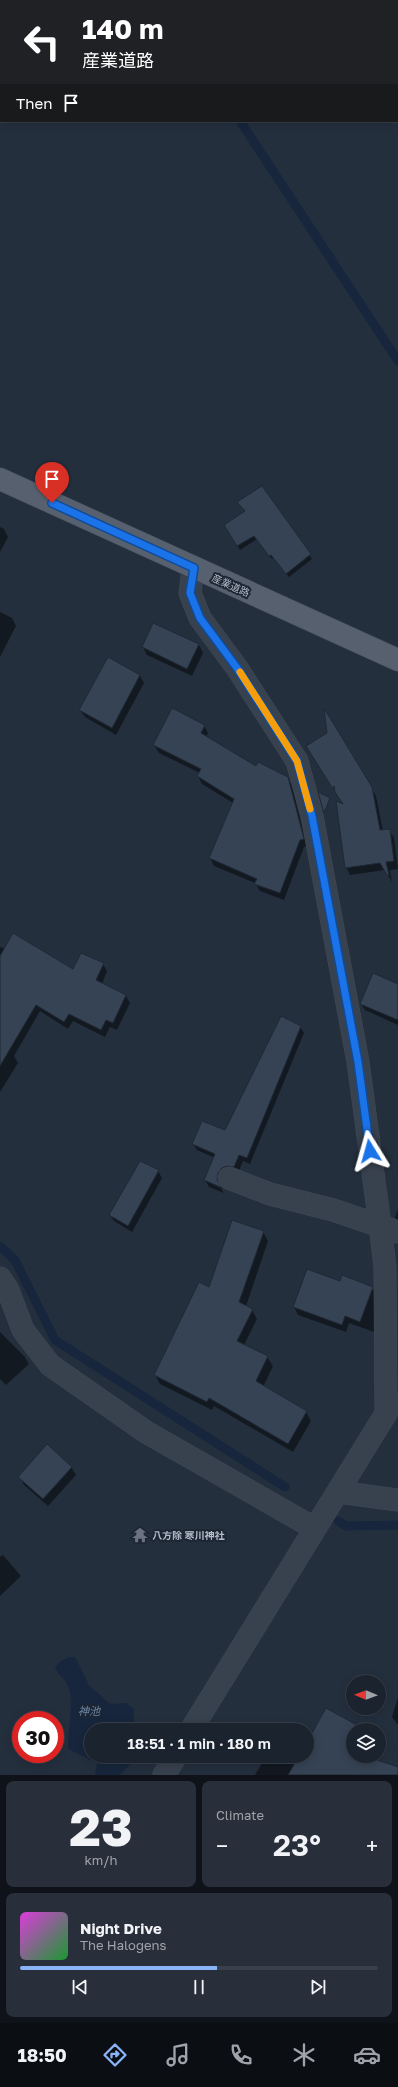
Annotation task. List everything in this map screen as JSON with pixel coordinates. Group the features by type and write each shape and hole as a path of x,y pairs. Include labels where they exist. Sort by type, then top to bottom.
{"main road":[{"name":"産業道路","path":"0,479 398,660"}],"street":[{"path":"194,568 190,593 200,618 237,668 297,761 312,816 389,1229 386,1266 386,1414"},
{"path":"229,1178 270,1194 389,1229"},
{"path":"0,1278 8,1290 23,1330 50,1365 146,1432 314,1528"},
{"path":"195,1723 314,1528 338,1492 398,1394"},
{"path":"338,1492 398,1500"},
{"path":"164,1775 172,1763"}],"water":[{"name":"神池","path":"69,1657 75,1657 89,1685 110,1704 126,1703 134,1709 134,1723 84,1723 84,1757 68,1749 71,1697 67,1684 55,1667 62,1660"},
{"name":"神池","path":"97,1763 131,1763 120,1775 95,1775"}],"building":[{"path":"262,486 311,554 286,574 271,555 269,556 254,536 237,546 224,525 245,511 237,502"},
{"path":"153,623 199,644 187,669 142,647"},
{"path":"108,657 140,675 112,728 79,710"},
{"path":"172,708 205,725 201,733 256,766 258,762 288,777 304,839 300,840 280,893 254,884 257,879 209,858 234,799 197,776 201,769 153,745"},
{"path":"324,708 372,787 380,830 390,829 394,861 386,862 389,875 387,875 380,863 345,868 336,801 343,804 335,792 334,786 333,789 306,746 327,733"},
{"path":"318,792 330,798 324,813"},
{"path":"13,933 73,969 81,953 104,963 96,980 126,995 113,1023 106,1020 101,1030 69,1014 64,1022 36,1005 0,1066 0,956"},
{"path":"373,973 398,984 398,1020 360,1004"},
{"path":"281,1016 301,1026 247,1158 239,1155 234,1167 227,1166 222,1168 218,1173 217,1180 222,1188 204,1180 215,1154 192,1144 202,1121 225,1130"},
{"path":"140,1161 159,1170 128,1226 109,1215"},
{"path":"232,1220 264,1231 239,1302 253,1309 237,1341 268,1356 256,1381 307,1411 288,1444 209,1398 207,1402 154,1375 199,1282 209,1287"},
{"path":"307,1269 340,1281 342,1275 373,1287 360,1322 345,1316 342,1325 293,1307"},
{"path":"47,1444 72,1467 43,1499 18,1477"},
{"path":"326,1708 353,1723 346,1723 346,1763 386,1763 398,1767 398,1775 288,1775 295,1763 314,1763 314,1729"}],"waterway":[{"path":"241,122 398,361"},
{"path":"0,1246 15,1260 55,1340 285,1487"},
{"path":"338,1521 346,1526 398,1525"}],"slow traffic":[{"path":"240,672 297,761 310,809"}],"place":[{"name":"八方除 寒川神社","path":"140,1535"}],"route":[{"path":"52,503 194,568 190,593 200,618 237,668 297,761 312,816 358,1062 370,1151"}]}
